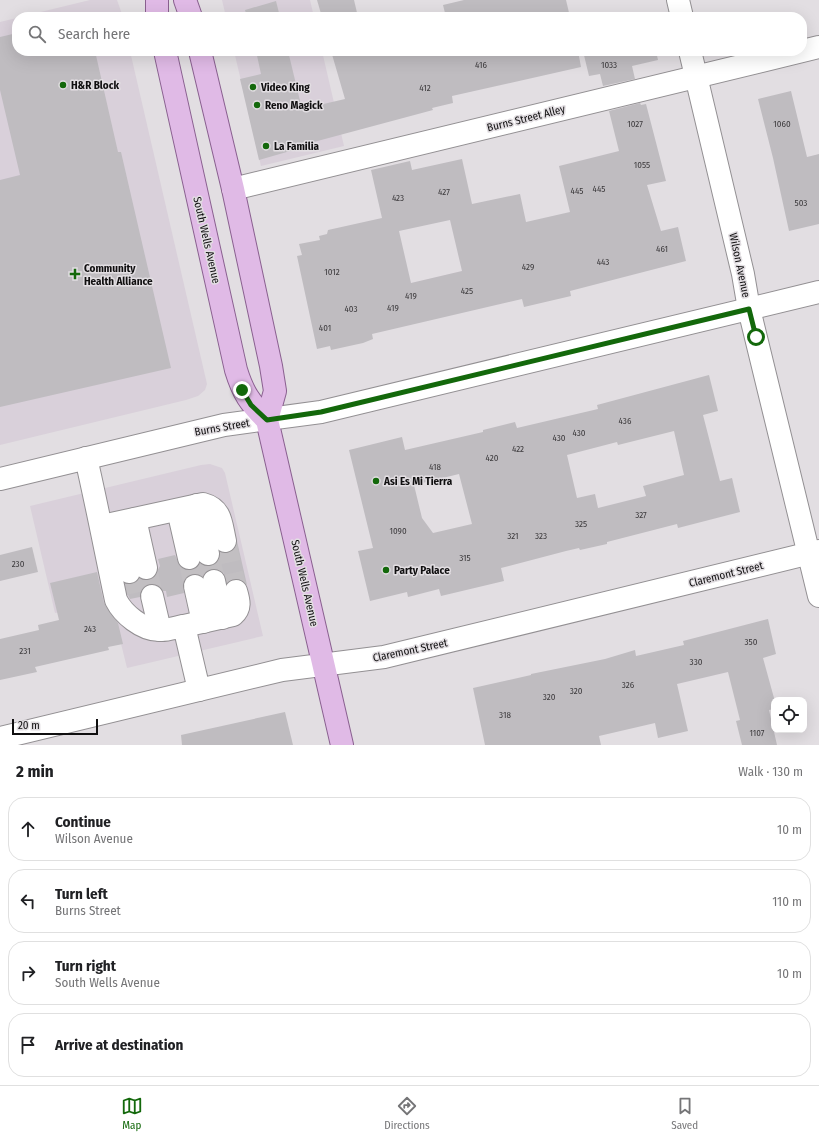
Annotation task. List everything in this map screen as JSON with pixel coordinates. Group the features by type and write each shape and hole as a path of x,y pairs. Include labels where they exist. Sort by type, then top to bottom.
{"main road":[{"path":"157,0 157,12"},
{"path":"185,0 189,12"},
{"name":"South Wells Avenue","path":"166,56 236,370 245,395 251,405 267,420"},
{"name":"South Wells Avenue","path":"201,56 233,189 271,366 274,391 272,405 267,420 342,745"}],"street":[{"path":"678,0 681,12"},
{"name":"Burns Street Alley","path":"807,50 819,47"},
{"name":"Wilson Avenue","path":"691,56 743,274 749,309 814,553 819,596"},
{"name":"Burns Street Alley","path":"233,189 782,56"},
{"name":"Burns Street","path":"0,480 224,425 321,412 819,292"},
{"path":"86,458 118,523 138,570"},
{"path":"118,523 203,504 212,506 218,513 225,541"},
{"path":"187,507 198,556"},
{"path":"118,523 106,555 116,600 126,615 151,629 160,630 203,622 233,615 238,611 239,604 236,591"},
{"name":"Claremont Street","path":"0,738 282,670 384,657 814,553"},
{"path":"199,690 205,584"},
{"path":"140,623 144,597 160,630"}],"shaded area":[{"path":"90,0 117,0 121,12 41,12"},
{"path":"222,0 310,0 313,12 225,12"},
{"path":"12,19 12,56 131,56 207,384 205,390 198,396 0,445 0,22"},
{"path":"235,56 323,56 344,146 261,166"},
{"path":"210,464 222,468 225,473 263,636 127,668 111,603 68,613 67,611 55,613 30,506"}],"building":[{"path":"317,0 354,0 357,12 321,12"},
{"path":"464,0 566,0 569,12 445,12 443,5"},
{"path":"276,1 279,12 246,12 245,10"},
{"name":"Community Health Alliance","path":"12,34 12,56 96,56 118,152 121,152 171,368 0,407 0,180 20,175 0,90 0,37"},
{"path":"257,56 289,56 302,109 345,99 332,56 579,56 581,67 452,96 453,103 432,108 433,110 310,143 311,145 259,160 240,79 261,74"},
{"path":"584,56 657,56 658,60 632,66 635,79 603,86 600,74 589,76"},
{"path":"791,91 807,157 819,154 819,224 789,231 758,99"},
{"path":"640,103 641,105 646,104 666,181 647,185 661,231 678,227 686,261 570,291 571,296 524,307 522,299 372,334 373,339 363,343 331,350 330,346 317,349 297,256 302,255 299,244 320,240 319,236 327,234 328,230 382,218 371,170 410,161 412,170 462,159 472,204 520,194 526,222 570,212 559,166 619,151 609,111","holes":["450,220 462,271 411,283 399,231"]},
{"path":"709,375 718,411 703,415 720,481 732,478 740,512 678,528 677,524 607,542 607,544 580,550 579,548 501,568 504,581 441,596 439,589 408,597 407,592 370,601 358,551 373,548 349,450 402,437 405,450 483,432 483,430 515,422 517,428 598,409 597,405","holes":["674,431 684,475 643,486 646,496 598,508 595,494 577,498 567,455 617,442 618,445","459,474 472,524 433,533 422,518 414,485"]},
{"path":"237,541 247,585 239,579 232,579 227,582 223,572 217,569 212,569 206,572 203,576 193,574 187,577 183,583 184,593 167,597 166,591 163,591 156,584 150,584 143,587 140,597 130,599 125,584 132,584 139,578 148,580 154,577 160,566 158,559 175,555 180,566 186,570 192,570 200,563 205,566 211,566 217,563 220,552 227,553 234,550"},
{"path":"32,547 38,572 0,581 0,555"},
{"path":"97,572 104,603 118,623 123,644 108,647 109,650 35,667 37,672 0,680 0,639 39,630 38,625 59,620 50,583"},
{"path":"768,619 776,654 763,658 774,697 771,697 771,710 769,710 771,719 771,733 774,733 777,745 742,745 736,721 740,720 728,672 677,684 688,731 658,738 655,723 599,736 601,745 485,745 473,688 531,674 605,659 635,650 636,656 684,645 683,641"},
{"path":"285,712 293,745 182,745 181,735"}],"tunnel":[{"path":"225,541 236,591"},
{"path":"208,554 214,581"},
{"path":"189,558 195,586"},
{"path":"146,568 152,596"},
{"path":"129,572 135,599"}],"place":[{"name":"H&R Block","path":"63,85"},
{"name":"Video King","path":"253,87"},
{"name":"Reno Magick","path":"257,105"},
{"name":"La Familia","path":"266,146"},
{"name":"Community Health Alliance","path":"75,274"},
{"name":"Asi Es Mi Tierra","path":"376,481"},
{"name":"Party Palace","path":"386,570"}],"route":[{"path":"242,390 251,405 267,420 321,412 749,309 756,337"}]}
